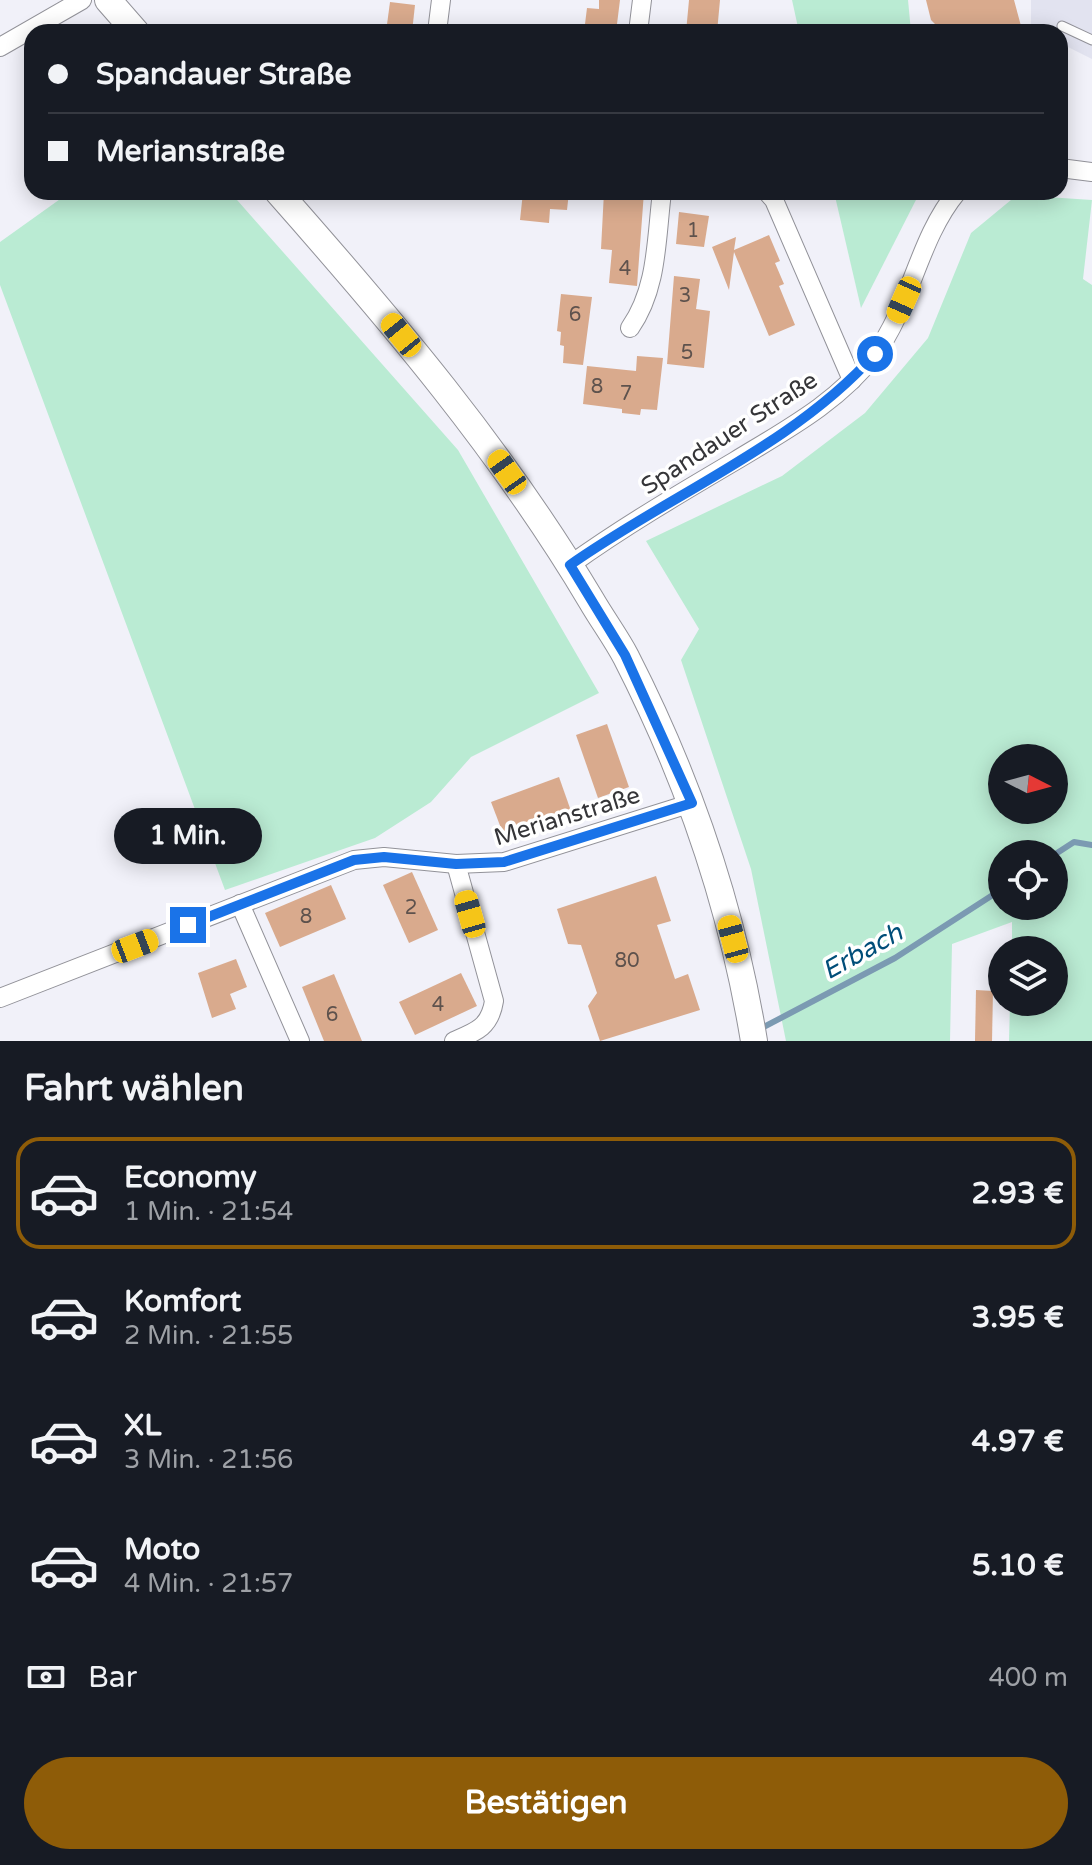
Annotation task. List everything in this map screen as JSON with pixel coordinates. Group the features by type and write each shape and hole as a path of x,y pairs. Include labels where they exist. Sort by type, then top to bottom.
{"street":[{"path":"40,24 82,0"},
{"path":"108,0 129,24"},
{"path":"438,24 441,0"},
{"path":"639,24 642,0"},
{"path":"0,47 24,33"},
{"path":"1068,169 1092,172"},
{"path":"285,200 459,406 570,565 625,655 692,803 733,939 754,1041"},
{"path":"630,328 644,308 651,287 661,200"},
{"path":"774,200 852,380"},
{"name":"Spandauer Straße","path":"570,565 611,536 802,420 852,380 875,354 894,322 937,224 952,200"},
{"name":"Merianstraße","path":"0,998 354,860 384,857 456,864 504,862 692,803"},
{"path":"454,1041 482,1029 492,1016 494,1001 456,864"},
{"path":"240,904 300,1041"}],"lane":[{"path":"1068,29 1092,40"}],"shaded area":[{"path":"1031,0 1092,0 1092,59 1068,47 1068,24 1031,24"}],"green space":[{"path":"792,0 908,0 910,24 797,24"},
{"path":"59,200 237,200 458,450 599,693 471,757 431,802 375,838 225,890 0,285 0,242"},
{"path":"836,200 916,200 861,308"},
{"path":"1011,200 1092,200 1083,279 1092,285 1092,1041 1009,1041 1010,1016 1068,1016 1068,936 1012,936 1012,922 952,944 950,1041 786,1041 751,869 681,660 699,629 646,541 782,476 865,413 928,338 971,233"}],"building":[{"path":"599,0 620,0 617,24 585,24 587,8 599,9"},
{"path":"689,0 720,0 718,24 687,24"},
{"path":"926,0 1014,0 1020,24 935,24"},
{"path":"390,2 415,5 413,24 387,24"},
{"path":"522,200 568,200 567,210 550,209 549,223 520,220"},
{"path":"604,200 643,200 637,286 609,283 612,250 601,249"},
{"path":"679,212 709,216 704,247 676,244"},
{"path":"769,235 780,261 775,263 784,284 779,286 795,325 769,336 734,252 729,290 712,247 736,237 734,250"},
{"path":"674,276 700,279 696,309 710,311 704,368 667,364"},
{"path":"561,294 592,297 583,365 563,363 564,346 560,345 561,332 557,331"},
{"path":"637,356 663,358 657,410 641,409 640,415 622,413 622,409 583,404 587,366 636,371"},
{"path":"607,724 629,787 598,798 576,735"},
{"path":"559,777 571,811 504,836 491,802"},
{"path":"412,872 438,930 409,943 383,885"},
{"path":"656,876 671,921 657,925 675,979 688,974 700,1010 600,1041 588,1006 597,993 581,945 568,944 557,909"},
{"path":"331,885 346,919 280,947 265,913"},
{"path":"236,959 247,987 230,994 236,1009 212,1018 198,973"},
{"path":"461,973 477,1006 415,1035 399,1002"},
{"path":"334,974 362,1041 324,1041 302,987"},
{"path":"976,990 988,991 988,1016 992,1016 992,1041 975,1041"}],"waterway":[{"name":"Erbach","path":"1068,846 1074,842 1092,845"},
{"name":"Erbach","path":"760,1029 895,958 988,898"}],"route":[{"path":"188,925 313,873 354,860 384,857 456,864 504,862 692,803 625,655 570,565 611,536 802,420 852,380 875,354"}]}
